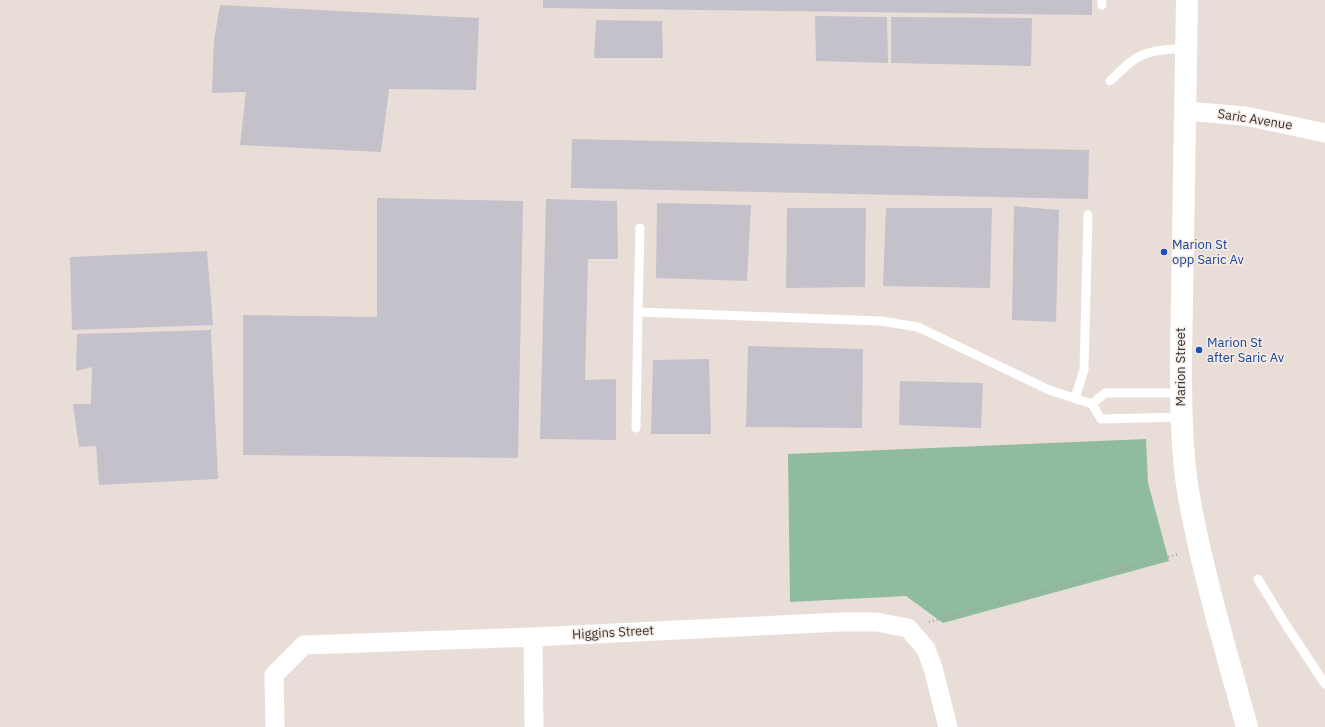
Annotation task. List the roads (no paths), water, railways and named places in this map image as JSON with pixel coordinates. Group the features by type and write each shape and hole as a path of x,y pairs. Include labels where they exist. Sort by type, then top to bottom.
{"main road":[{"name":"Marion Street","path":"1187,0 1181,393 1188,495 1200,548 1247,727"}],"street":[{"name":"Saric Avenue","path":"1185,111 1245,116 1325,133"},
{"name":"Higgins Street","path":"275,727 274,675 304,646 533,637 840,622 877,622 908,628 926,649 933,668 948,727"},
{"path":"533,637 534,727"}],"lane":[{"path":"1110,81 1129,63 1144,54 1186,49"},
{"path":"1075,398 1084,370 1088,215"},
{"path":"636,428 640,228"},
{"path":"638,312 881,321 918,326 1049,390 1092,404 1101,419 1182,417"},
{"path":"1092,404 1105,393 1181,393"},
{"path":"1258,579 1325,684"}],"place":[{"name":"Marion St opp Saric Av","path":"1164,252"},
{"name":"Marion St after Saric Av","path":"1199,350"}]}
